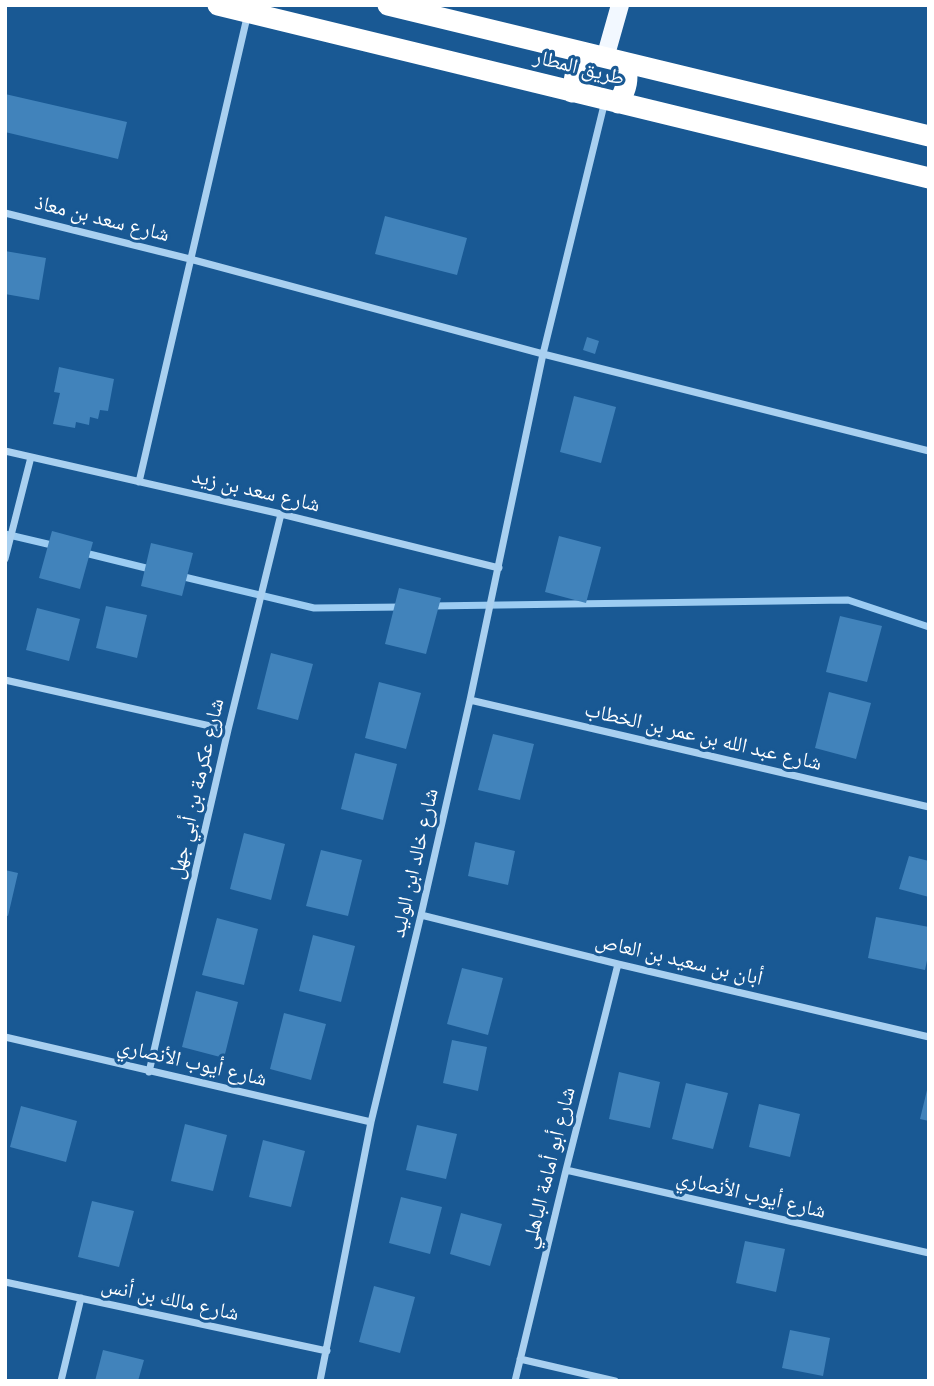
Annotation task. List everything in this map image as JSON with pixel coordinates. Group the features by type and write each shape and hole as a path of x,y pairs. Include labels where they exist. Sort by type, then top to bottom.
{"highway":[{"name":"طريق المطار","path":"219,5 929,178"},
{"name":"طريق المطار","path":"388,5 929,136"},
{"path":"572,92 576,71 605,58 628,80 626,88 611,101"}],"main road":[{"path":"605,58 620,5"}],"street":[{"path":"139,482 248,13"},
{"name":"شارع خالد ابن الوليد","path":"320,1381 371,1122 470,700 543,354 611,101"},
{"name":"شارع سعد بن معاذ","path":"5,214 190,259 543,354 929,451"},
{"name":"شارع سعد بن زيد","path":"5,451 281,514 499,568"},
{"path":"5,559 31,457"},
{"name":"شارع عكرمة بن أبي جهل","path":"149,1072 281,514"},
{"path":"5,680 229,730"},
{"name":"شارع عبد الله بن عمر بن الخطاب","path":"470,700 929,807"},
{"name":"أبان بن سعيد بن العاص","path":"421,915 929,1037"},
{"name":"شارع أبو أمامة الباهلي","path":"515,1381 618,964"},
{"name":"شارع أيوب الأنصاري","path":"5,1037 371,1122"},
{"name":"شارع أيوب الأنصاري","path":"566,1170 929,1253"},
{"name":"شارع مالك بن أنس","path":"5,1282 327,1352"},
{"path":"61,1381 81,1298"},
{"path":"520,1359 615,1381"}],"building":[{"path":"5,94 127,122 118,159 5,132"},
{"path":"385,216 467,238 457,275 375,254"},
{"path":"5,251 46,258 39,300 5,294"},
{"path":"587,337 599,341 595,354 583,350"},
{"path":"59,367 114,379 108,411 100,410 98,419 90,417 89,425 76,422 75,428 53,424 60,393 54,392"},
{"path":"574,396 616,407 601,463 560,452"},
{"path":"52,531 93,542 80,589 39,578"},
{"path":"559,536 601,547 586,603 545,592"},
{"path":"151,543 193,553 182,596 141,586"},
{"path":"399,588 441,598 426,654 385,644"},
{"path":"106,606 147,615 137,658 96,648"},
{"path":"37,608 80,619 69,661 26,650"},
{"path":"840,616 882,626 867,682 826,672"},
{"path":"271,653 313,664 298,720 257,709"},
{"path":"379,682 421,693 406,749 365,738"},
{"path":"829,692 871,703 856,759 815,748"},
{"path":"493,734 534,744 520,800 478,790"},
{"path":"355,753 397,764 383,820 341,809"},
{"path":"244,833 285,844 271,900 230,889"},
{"path":"475,842 515,851 508,885 468,876"},
{"path":"321,850 362,860 348,916 306,906"},
{"path":"909,856 929,861 929,897 899,889"},
{"path":"5,870 18,873 8,916 5,915"},
{"path":"876,917 929,927 929,951 925,970 868,958"},
{"path":"217,918 258,929 244,985 202,975"},
{"path":"313,935 355,946 341,1002 299,991"},
{"path":"462,968 503,978 488,1035 447,1024"},
{"path":"196,991 238,1002 224,1058 182,1047"},
{"path":"284,1013 326,1024 311,1080 270,1069"},
{"path":"452,1040 487,1047 478,1091 443,1083"},
{"path":"619,1072 660,1082 650,1128 609,1119"},
{"path":"686,1083 728,1093 713,1149 672,1139"},
{"path":"929,1086 929,1121 920,1119"},
{"path":"759,1104 800,1114 790,1157 749,1147"},
{"path":"21,1106 77,1121 66,1162 10,1147"},
{"path":"185,1124 227,1135 213,1191 171,1181"},
{"path":"417,1125 457,1134 446,1179 406,1170"},
{"path":"263,1140 305,1151 291,1207 249,1197"},
{"path":"401,1197 442,1207 430,1254 389,1243"},
{"path":"92,1201 134,1211 119,1267 78,1257"},
{"path":"461,1213 502,1224 490,1266 450,1254"},
{"path":"745,1241 785,1249 776,1292 736,1283"},
{"path":"374,1286 415,1297 400,1353 359,1342"},
{"path":"790,1330 830,1338 823,1376 782,1368"},
{"path":"103,1350 144,1360 138,1381 95,1381"}],"waterway":[{"path":"5,534 56,546"},
{"path":"81,552 154,570"},
{"path":"180,576 314,608 402,607"},
{"path":"431,606 848,600 929,627"}]}
